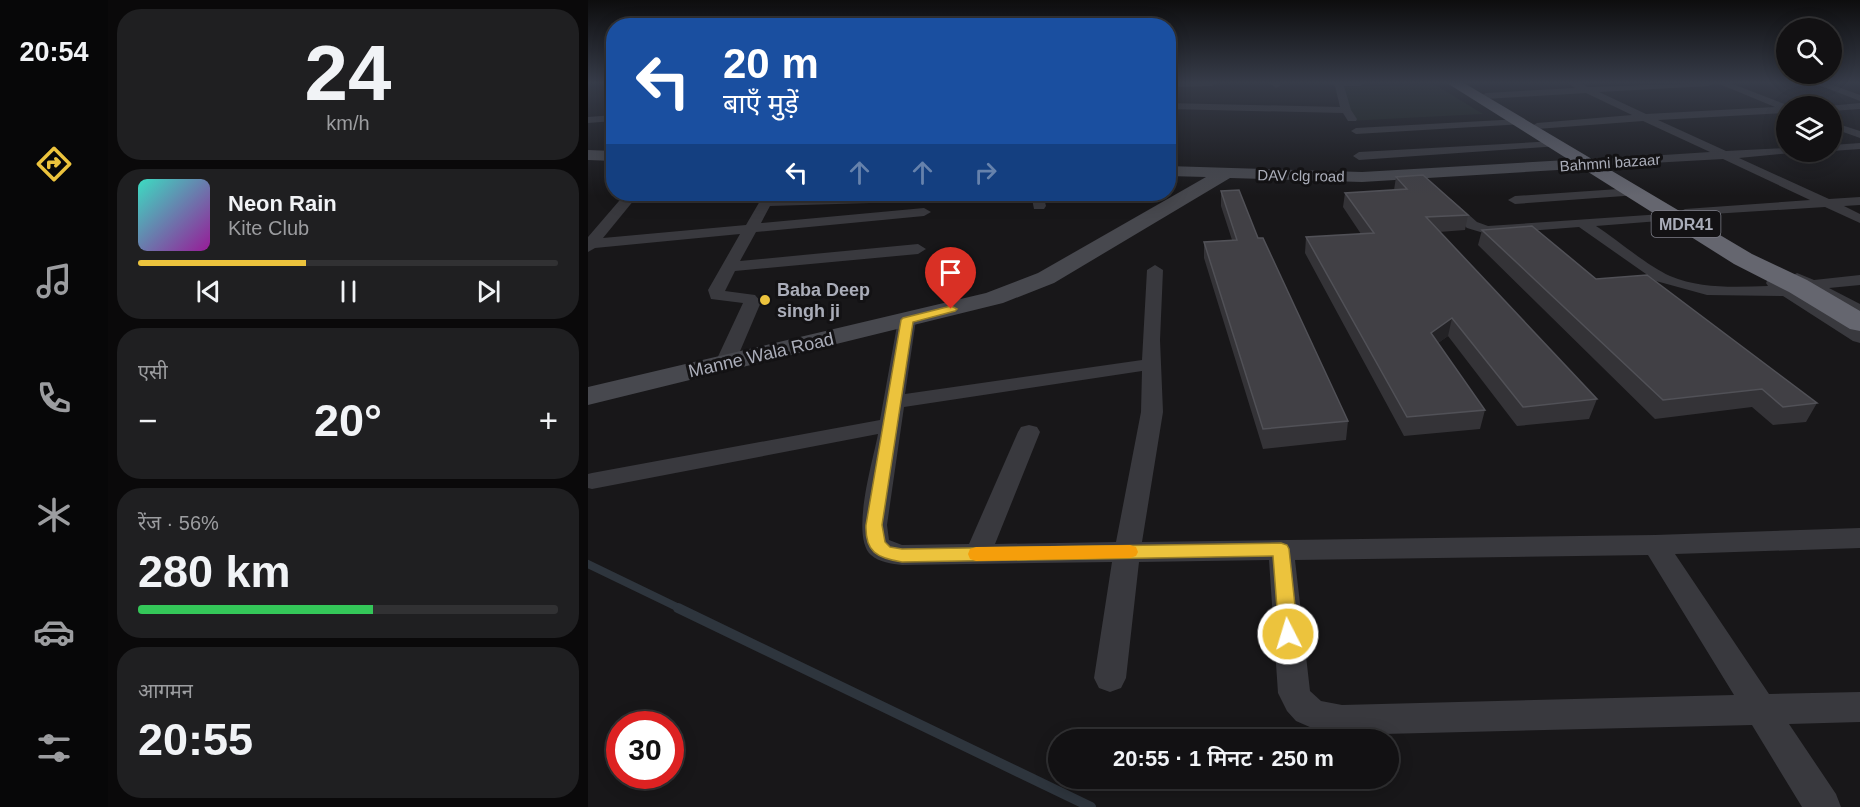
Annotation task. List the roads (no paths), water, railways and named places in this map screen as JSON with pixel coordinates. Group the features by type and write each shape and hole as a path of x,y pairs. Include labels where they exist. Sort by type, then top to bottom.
{"highway":[{"name":"MDR41","path":"1528,121 1860,324"},
{"name":"MDR41","path":"1520,122 1555,144 1596,164 1633,192 1679,215"}],"street":[{"path":"1350,121 1358,144 1362,177"},
{"path":"1417,121 1478,172"},
{"path":"1537,126 1602,121"},
{"path":"1653,121 1860,219"},
{"path":"1358,144 1425,127 1520,122"},
{"path":"1842,129 1860,135"},
{"path":"1358,144 1452,150 1555,144"},
{"path":"1842,147 1860,146"},
{"name":"Bahmni bazaar","path":"1425,175 1776,152"},
{"path":"588,155 606,155"},
{"name":"DAV clg road","path":"1176,171 1362,177 1425,175"},
{"name":"Manne Wala Road","path":"588,396 994,298 1046,278 1225,174"},
{"path":"1425,175 1465,220 1479,228 1502,229 1860,201"},
{"path":"1515,200 1633,192"},
{"path":"589,245 626,201"},
{"path":"725,363 752,302 748,299 723,297 716,294 718,284 766,201"},
{"path":"589,245 752,227 924,212"},
{"path":"1582,223 1662,278 1691,289 1723,292 1789,281 1860,280"},
{"path":"728,267 918,249"},
{"path":"1110,678 1127,552 1152,412 1151,364 1155,270"},
{"path":"1789,281 1860,310"},
{"path":"1789,281 1860,337"},
{"path":"907,320 874,525 874,537 878,546 886,553 902,555 1655,545 1860,538"},
{"path":"592,481 892,414 1151,364"},
{"path":"978,554 1029,432"},
{"path":"1655,545 1823,807"},
{"path":"1281,549 1294,693 1299,705 1308,712 1321,717 1342,720 1860,707"}],"waterway":[{"path":"588,564 681,609"},
{"path":"678,608 1091,807"}],"place":[{"name":"Baba Deep singh ji","path":"765,300"}]}
